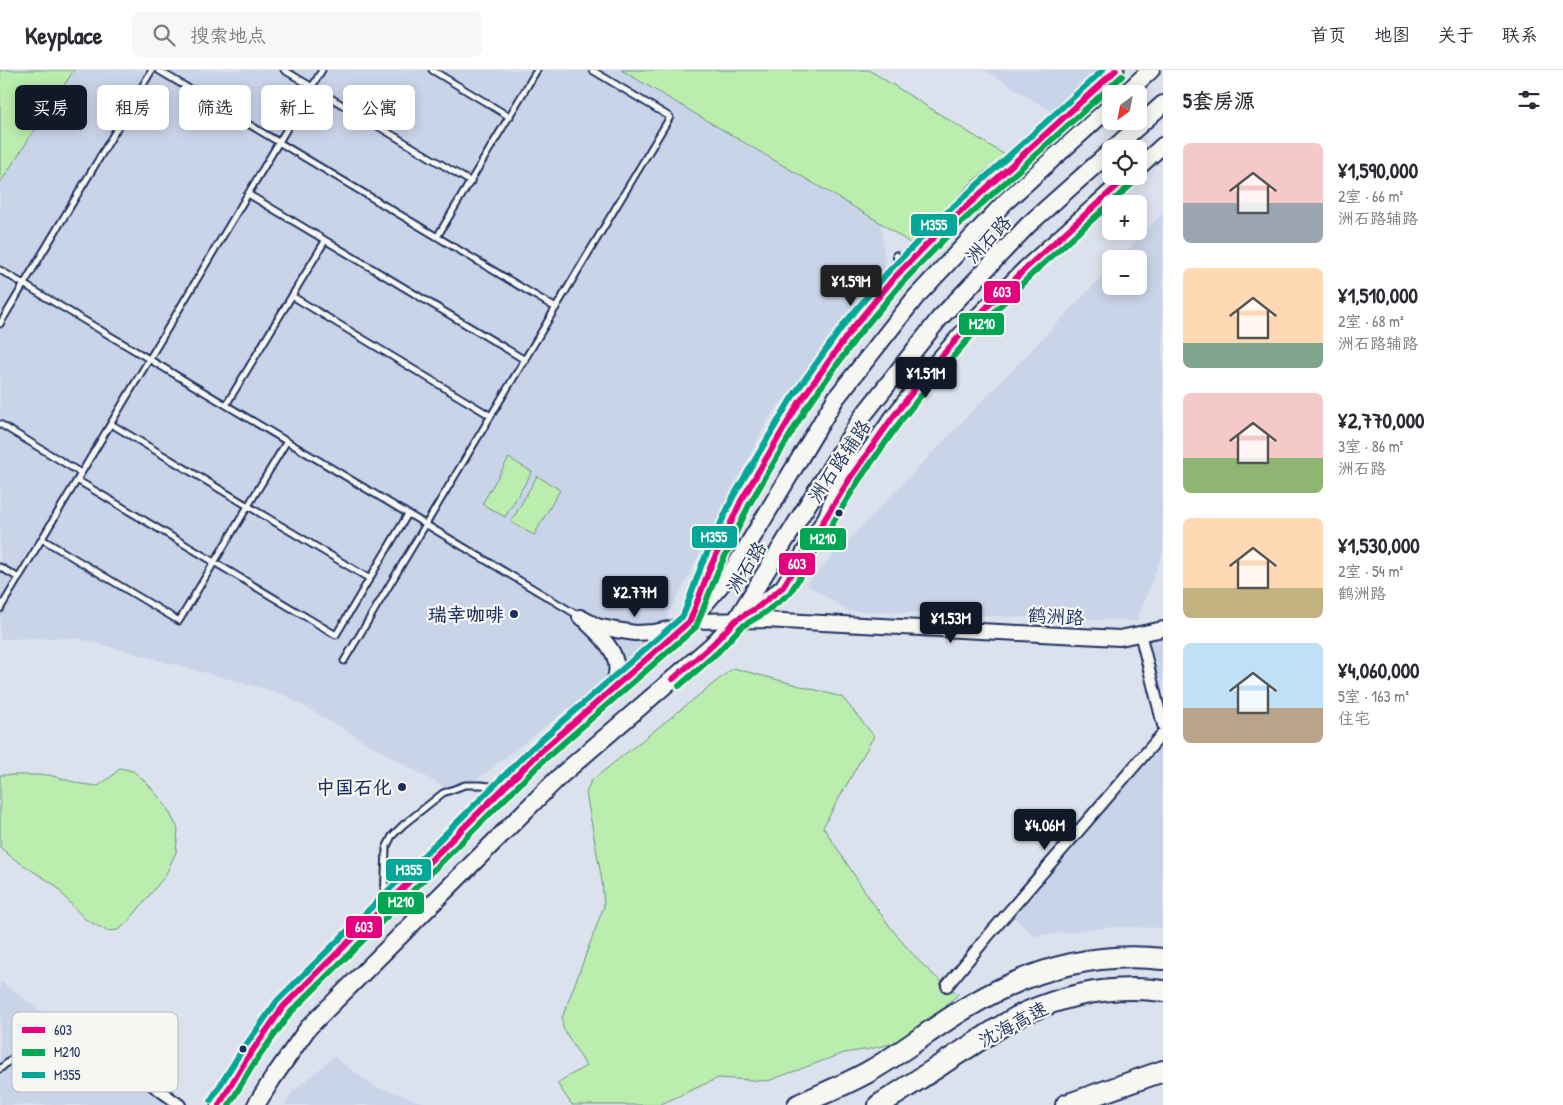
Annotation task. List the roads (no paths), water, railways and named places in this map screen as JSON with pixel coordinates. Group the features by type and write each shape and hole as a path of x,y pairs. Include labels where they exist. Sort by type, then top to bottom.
{"highway":[{"path":"798,1105 871,1071 971,1005 1013,982 1056,966 1096,959 1163,958"},
{"name":"沈海高速","path":"879,1105 1024,1014 1062,999 1105,990 1147,989 1163,991"},
{"path":"1066,1105 1163,1071"}],"main road":[{"path":"690,621 710,568 741,501 799,403 852,329 900,271 947,224 1116,70"},
{"path":"1135,85 1151,70"},
{"name":"洲石路","path":"1123,140 1163,104"},
{"name":"洲石路","path":"219,1105 246,1060 283,1007 538,754 690,621 732,573 836,398 915,298 1006,202 1102,114"},
{"path":"1147,160 1163,145"},
{"name":"洲石路","path":"256,1105 308,1028 560,778 712,645 736,620 862,417 946,312 1028,225 1102,159"},
{"name":"洲石路辅路","path":"736,620 758,607 783,587 852,475 893,417 932,367 972,322 1026,268 1118,185"},
{"path":"828,514 862,417"}],"street":[{"name":"鹤洲路","path":"580,617 597,626 635,632 654,632 690,621 736,620 793,620 1120,638 1163,628"},
{"path":"580,617 610,646 616,659 616,673 613,686 605,697"},
{"path":"1140,633 1163,725"},
{"path":"947,986 1163,733"},
{"path":"162,1092 180,1105"}],"lane":[{"path":"0,324 152,70"},
{"path":"158,70 556,308"},
{"path":"284,70 309,85"},
{"path":"313,85 322,70"},
{"path":"432,70 510,116"},
{"path":"437,237 537,70"},
{"path":"344,661 670,117 592,70"},
{"path":"333,100 470,182"},
{"path":"0,609 287,130"},
{"path":"248,194 525,360"},
{"path":"226,405 325,240"},
{"path":"896,255 900,271"},
{"path":"0,270 580,617"},
{"path":"292,296 491,416"},
{"path":"0,424 81,473"},
{"path":"111,424 370,579"},
{"path":"42,539 179,621 286,441"},
{"path":"77,480 336,636 408,514"},
{"path":"0,567 18,578"},
{"path":"382,908 385,895 386,848 392,836 403,825 443,793 465,785 504,787"},
{"path":"0,1069 12,1059"}],"place":[{"name":"瑞幸咖啡","path":"514,614"},
{"name":"中国石化","path":"402,787"}]}
